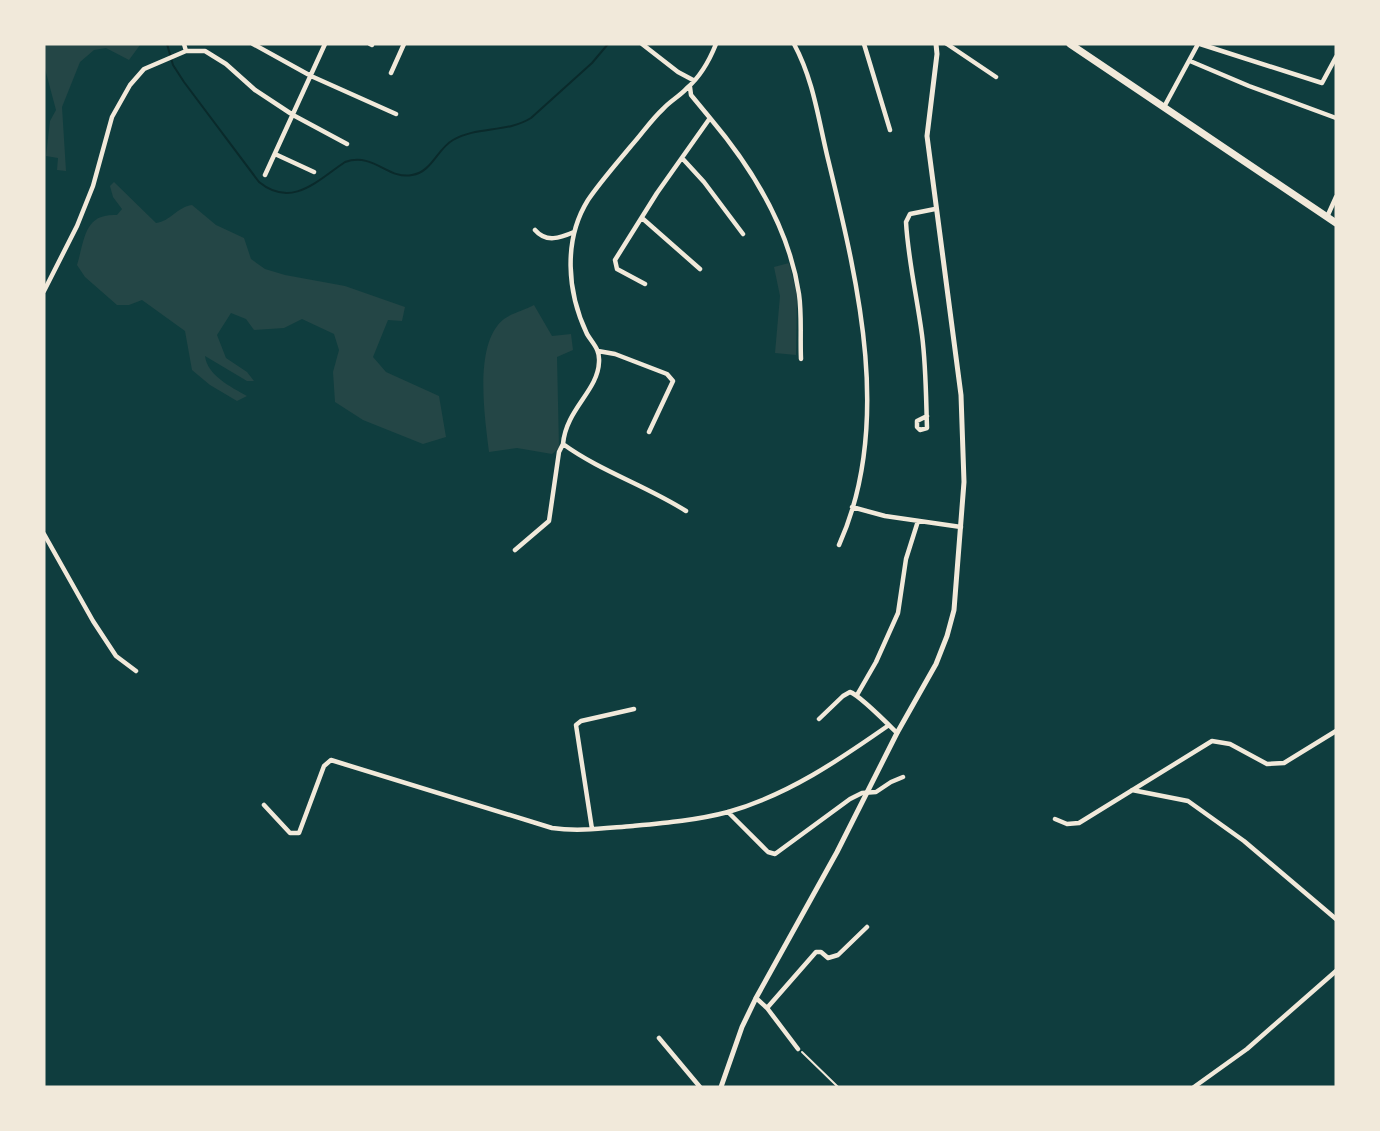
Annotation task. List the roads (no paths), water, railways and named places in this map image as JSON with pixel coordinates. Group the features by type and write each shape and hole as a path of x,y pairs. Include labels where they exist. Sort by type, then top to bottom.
{"main road":[{"path":"1070,44 1336,223"}],"street":[{"path":"184,44 186,51"},
{"path":"253,44 311,76 396,114"},
{"path":"265,175 325,44"},
{"path":"391,73 404,44"},
{"path":"642,44 678,72 693,80"},
{"path":"515,550 549,522 559,452 567,423 599,366 598,351 587,333 573,291 570,271 574,232 579,217 598,186 663,108 690,86 705,66 716,44"},
{"path":"794,44 803,60 814,92 853,262 863,339 867,400 864,461 860,486 839,545"},
{"path":"864,44 890,130"},
{"path":"721,1087 742,1027 936,664 947,636 956,592 964,482 961,395 927,136 936,44"},
{"path":"947,44 996,77"},
{"path":"1164,107 1199,44 1322,83 1336,57"},
{"path":"44,291 93,186 112,117 139,72 167,58 186,51 205,51 293,115 347,144"},
{"path":"1190,61 1336,118"},
{"path":"690,86 691,95 738,152 755,178 778,221 789,251 799,295 801,359"},
{"path":"645,284 617,269 615,264 642,218 710,118"},
{"path":"275,154 314,172"},
{"path":"682,158 704,182 743,234"},
{"path":"1327,217 1336,197"},
{"path":"927,416 925,362 905,222 909,214 935,209"},
{"path":"642,218 700,269"},
{"path":"535,230 548,239 574,232"},
{"path":"598,351 615,354 670,375 673,381 649,432"},
{"path":"563,444 579,456 663,496 686,511"},
{"path":"852,507 918,522 962,527"},
{"path":"857,695 876,662 898,613 906,559 918,522"},
{"path":"44,534 116,656 136,671"},
{"path":"819,719 847,693 857,695 897,733"},
{"path":"592,829 576,725 581,721 634,709"},
{"path":"264,805 290,833 299,833 324,766 331,760 552,828 592,829 681,821 728,812 794,786 889,726"},
{"path":"1055,819 1066,824 1079,823 1212,741 1230,744 1267,764 1284,763 1336,731"},
{"path":"728,812 773,855 839,806 867,792 876,792 904,777"},
{"path":"1131,790 1188,801 1244,841 1336,919"},
{"path":"767,1008 817,951 830,958 836,957 867,927"},
{"path":"1194,1087 1247,1049 1336,971"},
{"path":"757,998 798,1049"},
{"path":"659,1038 699,1087"}],"waterway":[{"path":"167,44 173,65 184,82 259,182 271,190 283,193 304,189 345,162 355,160 373,163 395,174 419,173 453,140 472,133 512,126 531,118 592,63 608,44"}]}
